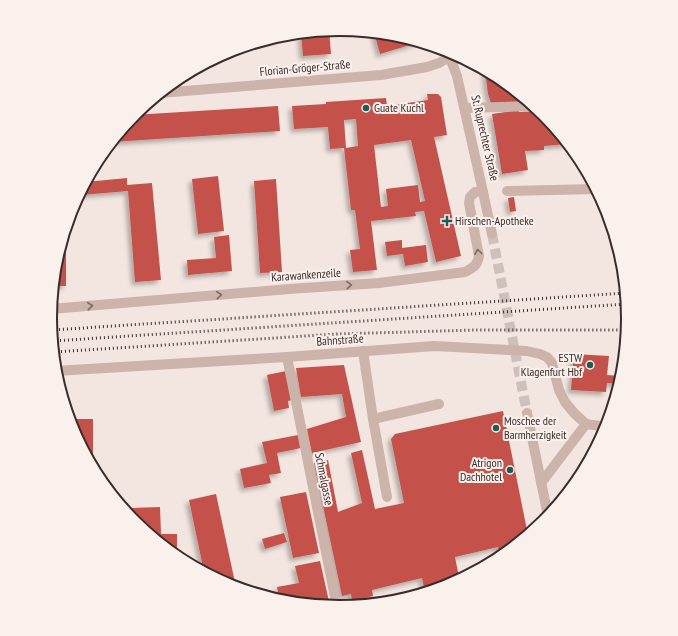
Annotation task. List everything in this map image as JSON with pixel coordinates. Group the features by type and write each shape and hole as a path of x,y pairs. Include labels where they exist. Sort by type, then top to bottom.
{"street":[{"name":"Florian-Gröger-Straße","path":"170,92 381,75 427,67 439,63 447,57"},
{"name":"St. Ruprechter Straße","path":"453,60 465,108 492,234"},
{"path":"465,108 525,106"},
{"path":"507,191 590,189"},
{"name":"Karawankenzeile","path":"58,308 379,283 466,272 474,267 478,262 479,256 469,203 470,196 475,192 484,192"},
{"name":"Bahnstraße","path":"62,371 287,357 434,346 527,351 540,354 552,363 565,402 586,424"},
{"path":"363,351 387,497"},
{"name":"Schmalgasse","path":"287,357 336,600"},
{"path":"373,419 439,404"},
{"path":"527,412 546,509"},
{"path":"541,483 586,424 600,426"}],"building":[{"path":"330,37 331,54 303,56 301,38"},
{"path":"376,38 409,45 380,54"},
{"path":"486,78 521,102 491,103"},
{"path":"427,94 438,94 441,97 447,135 434,137 461,256 436,262 424,211 415,212 416,216 371,221 377,270 353,272 350,250 360,249 355,210 351,210 344,148 330,149 328,127 294,129 292,106 386,98 387,106 428,100","holes":["356,119 358,146 346,148 344,120","411,140 425,201 420,202 418,185 386,189 388,206 381,207 374,145"]},
{"path":"278,106 280,131 119,142 145,114"},
{"path":"519,110 519,112 530,111 562,145 544,146 544,150 525,151 528,170 502,174 492,114"},
{"path":"218,176 224,231 198,234 192,179"},
{"path":"127,178 127,185 152,183 161,280 135,282 128,191 85,195 93,181"},
{"path":"276,179 282,272 260,273 254,181"},
{"path":"514,197 516,211 510,212 508,198"},
{"path":"229,235 232,271 188,275 187,260 216,258 214,237"},
{"path":"402,240 402,248 426,245 428,262 405,266 403,254 387,256 385,242"},
{"path":"66,249 66,286 59,286"},
{"name":"ESTW Klagenfurt Hbf","path":"574,354 609,356 607,375 615,376 613,383 607,383 606,392 571,390"},
{"path":"344,365 361,442 312,453 307,429 346,417 342,394 301,397 296,368"},
{"path":"286,371 292,400 288,401 289,408 274,411 267,375"},
{"path":"503,411 527,528 499,550 498,547 455,557 458,574 447,579 424,587 422,578 372,590 373,596 352,599 351,594 342,596 314,463 328,460 338,512 362,503 351,453 362,450 375,509 404,503 391,439 395,434"},
{"path":"76,419 93,419 93,455"},
{"path":"298,435 301,448 277,453 281,473 269,475 271,483 244,488 240,469 267,463 262,442"},
{"path":"306,492 319,553 293,558 280,497"},
{"path":"216,494 235,580 202,564 189,500"},
{"path":"160,507 161,534 177,534 177,549 153,530 131,508"},
{"path":"284,533 287,542 265,549 262,539"},
{"path":"320,561 329,599 302,598 278,593 277,587 299,583 295,566"}],"tunnel":[{"path":"492,234 527,413"}],"railway":[{"path":"58,330 620,293"},
{"path":"58,341 620,304"},
{"path":"59,352 338,334 475,330 620,330"}],"place":[{"name":"Guate Kuchl","path":"366,108"},
{"name":"Hirschen-Apotheke","path":"447,221"},
{"name":"ESTW Klagenfurt Hbf","path":"590,365"},
{"name":"Moschee der Barmherzigkeit","path":"496,428"},
{"name":"Atrigon Dachhotel","path":"510,470"}]}
